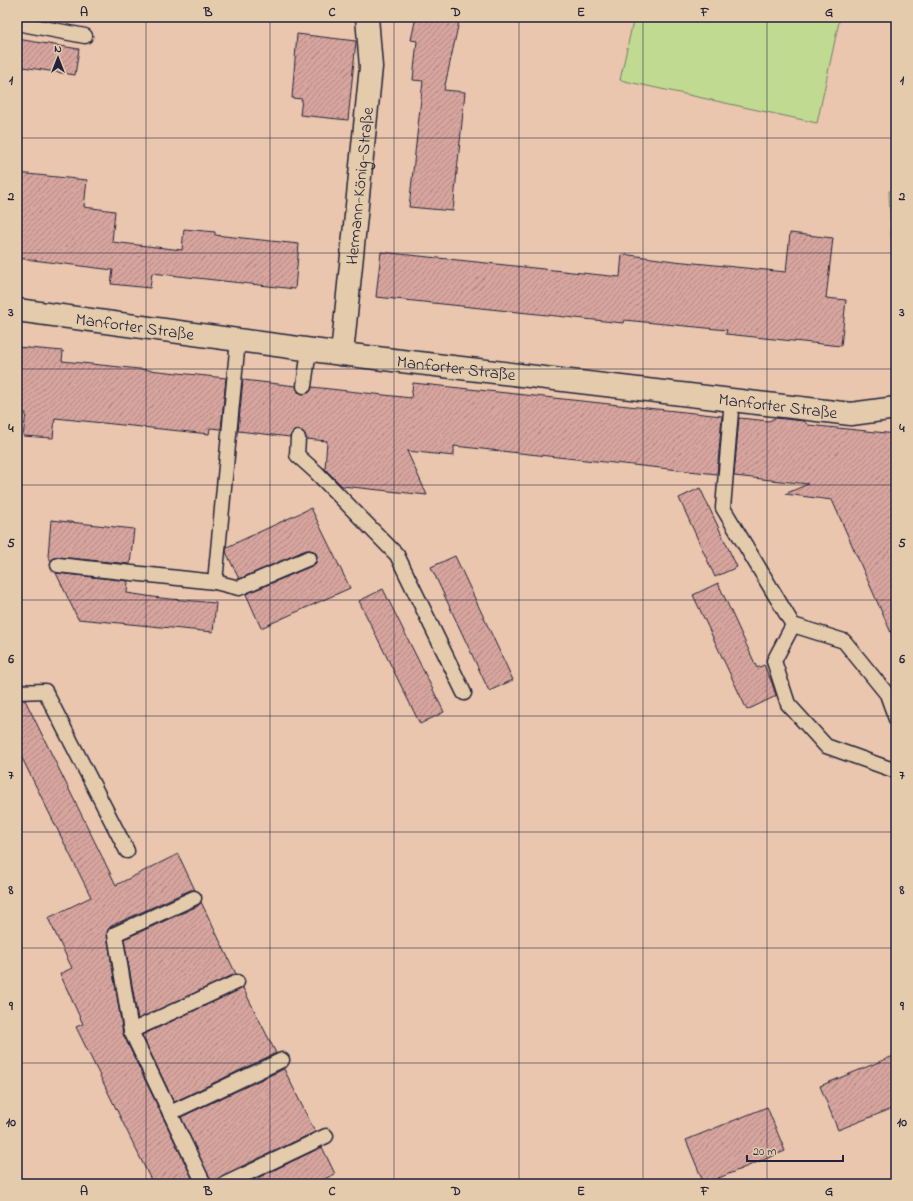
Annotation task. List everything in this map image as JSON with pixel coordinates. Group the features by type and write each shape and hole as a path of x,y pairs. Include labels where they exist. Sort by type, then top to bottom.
{"street":[{"name":"Hermann-König-Straße","path":"342,354 371,67 367,17"},
{"name":"Manforter Straße","path":"17,310 309,350 851,414 896,408"}],"lane":[{"path":"17,22 85,36"},
{"path":"215,582 238,340"},
{"path":"304,386 309,350"},
{"path":"732,399 723,508 793,625 844,641 887,694 896,719"},
{"path":"298,438 297,455 316,472 397,555 464,693"},
{"path":"58,565 215,582 239,588 309,558"},
{"path":"793,625 774,662 788,704 826,746 896,771"},
{"path":"17,692 45,691 127,851"},
{"path":"194,898 115,934 131,1031 204,1184"},
{"path":"131,1031 237,982"},
{"path":"170,1113 282,1060"},
{"path":"225,1184 326,1136"}],"green space":[{"path":"634,17 840,17 817,123 620,80"},
{"path":"889,191 896,191 896,297 894,297"}],"building":[{"path":"416,17 460,17 444,90 465,92 453,211 409,207 423,81 413,80 417,41 411,40"},
{"path":"297,34 356,41 348,120 300,115 302,99 292,98"},
{"path":"17,39 79,49 75,75 17,66"},
{"path":"17,173 87,180 84,207 115,211 112,242 182,250 184,229 215,232 215,235 299,244 295,289 152,273 150,288 111,284 113,270 17,258"},
{"path":"790,233 833,238 826,298 846,300 841,346 726,334 727,330 624,320 623,323 376,297 381,252 620,277 622,254 674,261 786,272"},
{"path":"17,347 63,351 62,361 226,378 221,429 210,428 209,434 55,418 53,438 23,436 26,413 17,413"},
{"path":"243,380 296,386 298,392 303,394 310,392 312,387 411,398 413,383 722,416 717,474 454,446 454,456 407,451 427,495 342,486 325,469 327,441 306,439 305,434 299,430 294,431 290,437 238,431"},
{"path":"739,418 769,421 775,418 804,421 808,425 896,434 896,644 832,500 785,494 808,484 734,476"},
{"path":"700,488 737,567 715,577 679,498"},
{"path":"311,508 350,588 261,628 246,594 312,566 316,563 317,555 314,551 306,550 239,579 226,552 227,547"},
{"path":"51,520 134,529 130,564 59,557 54,557 51,561 48,556"},
{"path":"455,556 513,680 489,691 431,567"},
{"path":"56,573 128,581 127,593 160,598 216,603 213,632 78,619"},
{"path":"718,583 757,668 764,665 776,696 747,710 693,595"},
{"path":"383,589 444,712 420,724 359,601"},
{"path":"17,700 25,700 116,885 178,854 195,890 190,890 111,926 107,935 123,1034 195,1184 153,1184 76,1027 83,1024 60,974 72,968 48,918 91,897 17,748"},
{"path":"201,902 236,974 138,1019 124,939 198,906"},
{"path":"243,988 276,1053 174,1102 142,1035"},
{"path":"896,1055 896,1107 838,1130 820,1086"},
{"path":"284,1069 315,1132 221,1176 217,1184 212,1184 181,1117"},
{"path":"767,1107 785,1151 704,1184 686,1140"},
{"path":"322,1147 335,1174 314,1184 245,1184"}]}
